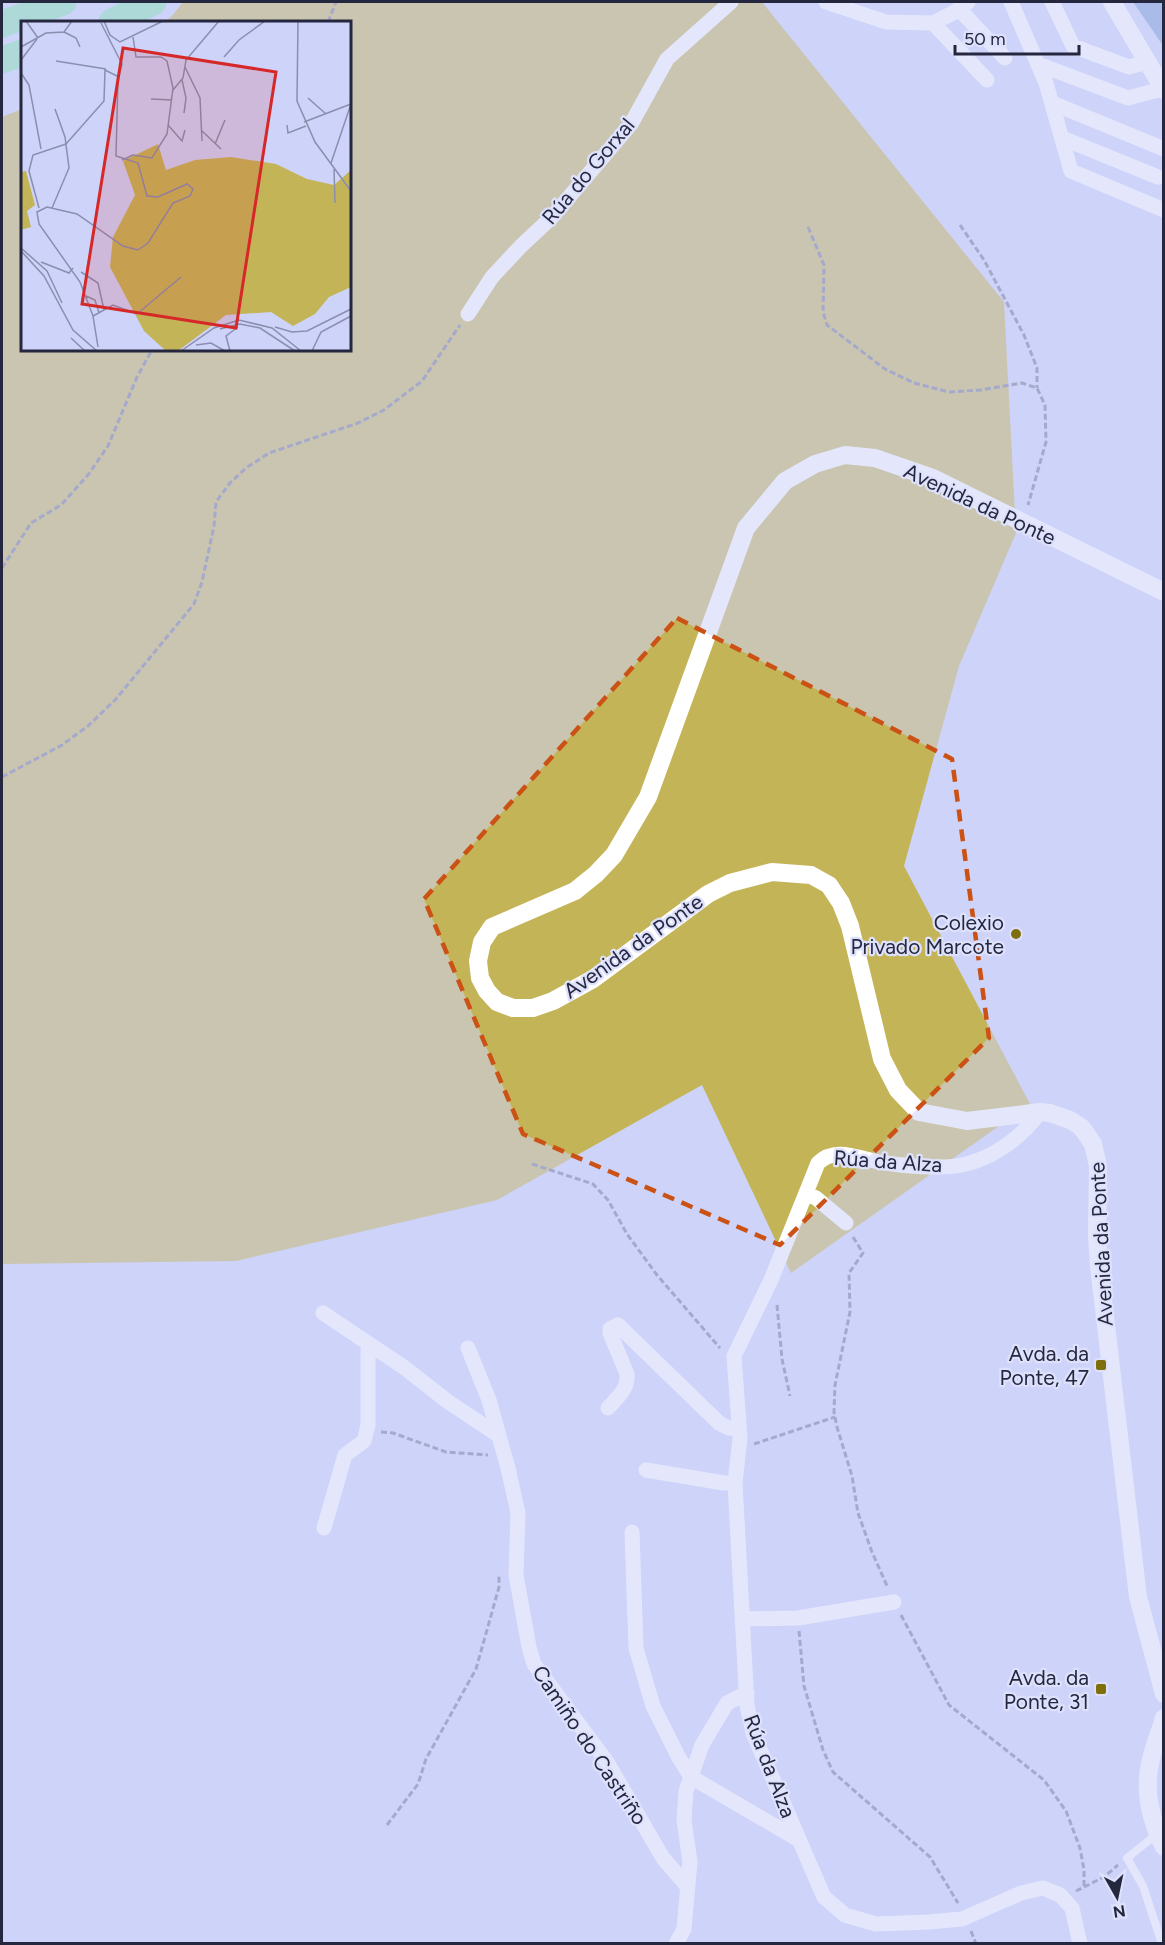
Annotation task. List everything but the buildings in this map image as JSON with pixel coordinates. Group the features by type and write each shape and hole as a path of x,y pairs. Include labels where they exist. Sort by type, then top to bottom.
{"highway":[{"path":"2,24 63,2"},
{"path":"94,21 122,2"},
{"path":"114,21 153,2"},
{"path":"2,60 21,53"}],"street":[{"name":"Rúa do Gorxal","path":"468,314 492,277 552,217 631,124 667,60 731,2"},
{"path":"826,2 886,22 933,23 964,5 1005,58"},
{"path":"1011,2 1052,103 1071,171 1164,210"},
{"path":"1052,2 1073,46 1129,67 1147,62"},
{"path":"1038,64 1128,98 1163,90 1112,2"},
{"path":"933,23 987,80"},
{"path":"1052,103 1164,149"},
{"path":"1062,138 1158,177"},
{"name":"Avenida da Ponte","path":"1164,592 933,478 875,458 845,455 815,464 785,481 746,528 648,797 614,855 575,891 492,927 482,942 478,961 480,978 487,991 497,1002 513,1008 533,1008 553,1001 593,979 708,894 730,884 772,872 811,875 828,885 841,903 850,926 882,1059 898,1090 919,1112 967,1121 1040,1112 1059,1115 1081,1127 1096,1154 1099,1191 1097,1236 1099,1266 1138,1598 1164,1694"},
{"name":"Rúa da Alza","path":"1040,1112 1028,1128 996,1152 966,1164 923,1167 840,1154 826,1155 818,1162 768,1288 734,1356 739,1429 735,1483 747,1693 753,1733 824,1897 845,1915 876,1924 929,1922 966,1917 1021,1893 1043,1888 1060,1895"},
{"path":"806,1194 816,1198 846,1223"},
{"path":"323,1314 498,1434"},
{"path":"608,1408 628,1381 610,1333 610,1329 618,1325 719,1423 729,1428 739,1429"},
{"path":"324,1528 345,1455 364,1441 368,1343"},
{"name":"Camiño do Castriño","path":"468,1348 489,1400 518,1513 516,1575 534,1664 607,1762 663,1858 688,1887"},
{"path":"646,1470 735,1483"},
{"path":"632,1532 636,1648 653,1707 691,1777"},
{"path":"742,1620 798,1618 894,1602"},
{"path":"676,1944 684,1929 690,1862 684,1820 686,1791 702,1745 727,1702 747,1693"},
{"path":"1160,1840 1148,1804 1148,1783 1150,1762 1163,1720"},
{"name":"Rúa da Alza","path":"691,1777 799,1840"},
{"path":"1060,1895 1072,1908 1080,1944"}],"lane":[{"path":"1160,1840 1127,1858 1143,1886 1162,1944"}],"path":[{"path":"328,21 336,2"},
{"path":"960,225 984,260 1024,335 1037,368 1037,388 1045,405 1046,442 1023,522"},
{"path":"808,227 824,265 823,312 827,325 885,369 914,383 949,392 981,390 1022,383 1037,388"},
{"path":"2,777 62,745 88,726 116,699 194,604 202,582 214,526 216,502 230,483 246,468 269,453 358,423 384,410 422,381 468,314"},
{"path":"2,568 31,523 62,505 108,446 137,377 151,351"},
{"path":"532,1164 593,1184 608,1200 627,1234 657,1275 723,1352 734,1356"},
{"path":"846,1223 863,1253 849,1273 850,1312 835,1385 835,1418 852,1476 858,1513 894,1602 949,1705 1044,1779 1066,1811 1080,1848 1084,1887"},
{"path":"768,1288 776,1300 780,1319 782,1359 790,1396"},
{"path":"738,1449 835,1418"},
{"path":"366,1431 393,1433 446,1452 504,1455"},
{"path":"387,1825 418,1784 426,1759 477,1669 499,1587 500,1570"},
{"path":"798,1618 804,1686 823,1750 833,1773 930,1857 942,1873 966,1917 976,1944"},
{"path":"1060,1895 1104,1877 1127,1858"}],"highlighted area":[{"path":"677,618 952,759 989,1038 780,1245 523,1134 424,899"}],"shaded area":[{"path":"183,2 762,2 1004,302 1016,533 959,666 904,866 1030,1104 791,1273 702,1085 497,1200 236,1261 2,1264 2,117 21,109 21,351 351,351 351,21 166,21"}],"place":[{"name":"Colexio Privado Marcote","path":"1016,934"},
{"name":"Avda. da Ponte, 47","path":"1101,1365"},
{"name":"Avda. da Ponte, 31","path":"1101,1689"}]}
